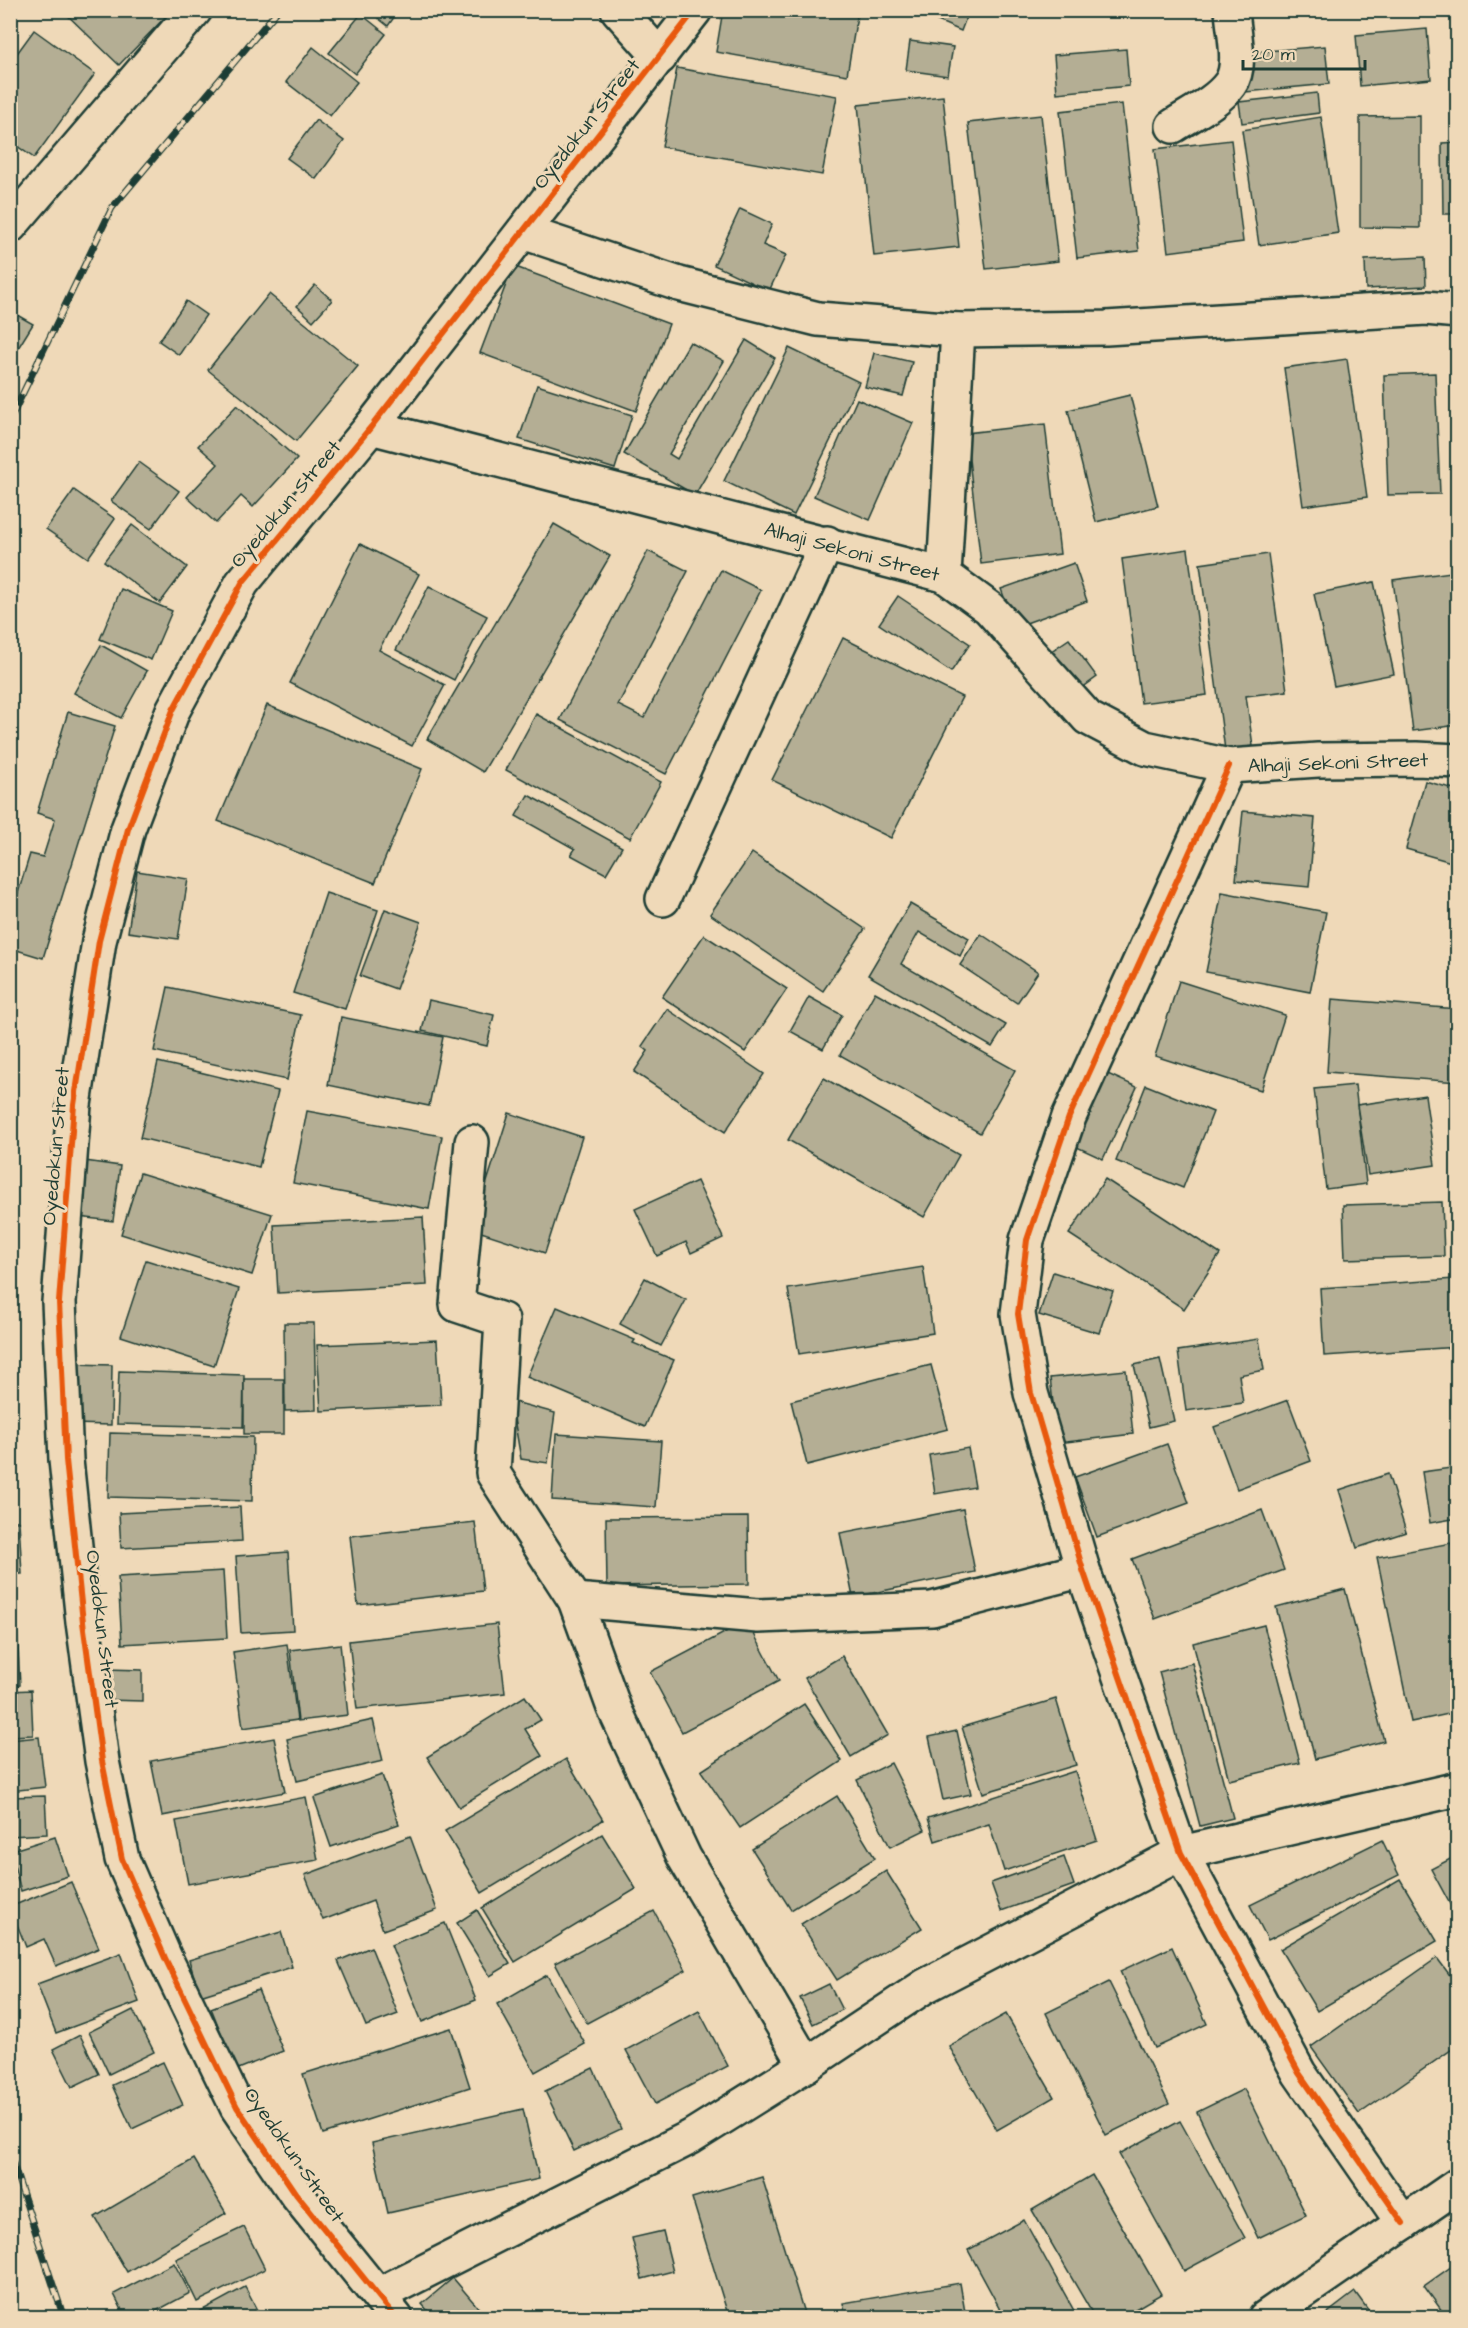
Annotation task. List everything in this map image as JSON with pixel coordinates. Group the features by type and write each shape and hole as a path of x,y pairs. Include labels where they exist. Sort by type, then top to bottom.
{"street":[{"path":"10,226 195,10"},
{"path":"618,10 660,57"},
{"name":"Oyedokun Street","path":"387,2306 296,2194 237,2107 165,1958 122,1859 102,1761 83,1622 66,1460 59,1302 74,1105 99,941 128,829 173,710 242,583 371,427 695,10"},
{"path":"1173,126 1230,84 1236,64 1232,10"},
{"path":"524,232 679,284 818,319 958,330 1106,328 1426,308 1458,311"},
{"path":"944,575 958,330"},
{"name":"Alhaji Sekoni Street","path":"371,427 944,575 989,608 1088,718 1145,748 1229,766 1318,760 1458,761"},
{"path":"663,899 827,543"},
{"path":"1229,766 1069,1117 1027,1240 1018,1314 1031,1394 1083,1570 1181,1853 1299,2073 1403,2223"},
{"path":"472,1142 457,1305 502,1320 494,1473 574,1600 614,1708 684,1857 806,2065"},
{"path":"574,1600 758,1616 932,1609 1083,1570"},
{"path":"387,2306 692,2137 806,2065 924,1986 1181,1853 1458,1790"},
{"path":"1265,2318 1458,2185"}],"building":[{"path":"62,10 172,10 119,65"},
{"path":"368,10 399,10 388,26"},
{"path":"723,10 858,10 847,75 716,52"},
{"path":"912,10 969,10 961,31"},
{"path":"361,14 386,34 355,74 329,53"},
{"path":"1427,29 1431,79 1360,86 1356,35"},
{"path":"34,30 95,74 34,158 10,141 10,63"},
{"path":"910,41 953,47 948,76 906,70"},
{"path":"1325,46 1329,84 1246,92 1243,53"},
{"path":"313,47 357,82 330,116 286,82"},
{"path":"1126,49 1129,86 1057,93 1054,55"},
{"path":"677,68 837,96 822,175 662,147"},
{"path":"1317,93 1319,113 1242,123 1239,102"},
{"path":"943,96 959,247 874,256 858,105"},
{"path":"1122,104 1139,251 1077,258 1060,111"},
{"path":"1041,115 1058,261 986,269 968,123"},
{"path":"1420,116 1420,228 1360,227 1360,117"},
{"path":"1321,117 1338,233 1259,245 1242,130"},
{"path":"316,120 344,141 316,179 287,158"},
{"path":"1231,140 1243,242 1168,252 1155,149"},
{"path":"1458,142 1458,214 1443,214 1442,143"},
{"path":"740,209 772,224 763,245 786,255 769,291 714,265"},
{"path":"1425,257 1426,286 1366,289 1365,260"},
{"path":"513,266 669,324 636,411 480,353"},
{"path":"315,285 332,300 313,321 297,306"},
{"path":"269,294 358,366 296,441 208,370"},
{"path":"186,301 206,315 179,355 159,341"},
{"path":"10,311 33,324 10,361"},
{"path":"746,340 775,358 695,495 624,454 690,342 724,361 669,454 677,459"},
{"path":"789,348 859,382 794,515 724,481"},
{"path":"874,353 912,362 903,396 865,387"},
{"path":"1347,359 1367,497 1303,506 1284,368"},
{"path":"1435,373 1440,494 1388,495 1384,375"},
{"path":"537,385 632,415 615,469 519,439"},
{"path":"1130,395 1158,506 1096,522 1068,410"},
{"path":"857,399 913,423 870,520 814,496"},
{"path":"237,405 297,459 253,507 241,496 216,523 187,497 218,464 198,446"},
{"path":"1045,424 1060,554 981,564 966,433"},
{"path":"139,462 179,491 151,529 111,501"},
{"path":"74,490 115,519 88,558 46,529"},
{"path":"554,524 610,556 483,772 427,739"},
{"path":"132,525 187,567 160,603 104,561"},
{"path":"360,544 419,574 379,650 445,685 412,746 290,683"},
{"path":"1188,549 1207,695 1141,703 1122,559"},
{"path":"648,551 688,571 618,705 644,718 721,570 761,590 666,774 560,720"},
{"path":"1268,554 1287,691 1246,696 1253,746 1225,750 1200,564"},
{"path":"1074,563 1087,601 1015,627 1001,589"},
{"path":"1458,571 1458,725 1413,731 1393,580"},
{"path":"1374,582 1394,674 1334,686 1314,594"},
{"path":"429,586 487,616 454,680 396,650"},
{"path":"121,589 172,611 151,660 100,639"},
{"path":"898,596 970,644 951,672 879,624"},
{"path":"843,638 962,697 891,838 772,780"},
{"path":"1069,639 1097,677 1075,693 1047,654"},
{"path":"101,645 147,671 121,718 74,693"},
{"path":"267,705 422,769 375,883 218,821"},
{"path":"68,712 115,726 43,958 10,948 10,919 30,854 43,857 55,819 37,813"},
{"path":"536,714 661,782 630,838 506,770"},
{"path":"1425,781 1458,790 1458,864 1406,849"},
{"path":"528,795 622,847 606,874 571,855 575,849 516,816"},
{"path":"1243,811 1315,818 1309,887 1236,880"},
{"path":"752,853 865,929 823,991 710,914"},
{"path":"137,871 188,879 178,939 128,932"},
{"path":"1222,892 1326,912 1310,992 1206,972"},
{"path":"326,893 378,910 345,1009 293,993"},
{"path":"910,904 969,938 960,956 919,932 901,964 1006,1025 992,1047 868,975"},
{"path":"385,909 421,922 396,989 360,976"},
{"path":"981,934 1038,972 1017,1003 960,965"},
{"path":"704,935 787,989 745,1052 662,997"},
{"path":"1179,981 1285,1015 1261,1090 1155,1056"},
{"path":"168,987 301,1015 287,1080 154,1051"},
{"path":"875,992 1015,1070 980,1133 840,1055"},
{"path":"809,997 842,1015 823,1049 790,1031"},
{"path":"1332,999 1458,1009 1458,1082 1327,1072"},
{"path":"429,1000 494,1015 487,1046 422,1031"},
{"path":"667,1009 764,1074 725,1132 634,1072 648,1051 642,1046"},
{"path":"341,1017 443,1037 429,1106 328,1085"},
{"path":"158,1062 278,1091 259,1167 140,1138"},
{"path":"1101,1071 1137,1087 1103,1159 1068,1143"},
{"path":"824,1078 959,1155 924,1217 788,1140"},
{"path":"1146,1085 1213,1112 1183,1188 1116,1161"},
{"path":"1355,1085 1366,1184 1326,1189 1314,1089"},
{"path":"1425,1095 1435,1165 1368,1175 1357,1105"},
{"path":"307,1111 442,1136 429,1209 293,1183"},
{"path":"509,1113 582,1137 545,1253 472,1229"},
{"path":"85,1161 120,1166 113,1221 78,1217"},
{"path":"140,1173 272,1214 252,1275 121,1234"},
{"path":"1105,1179 1220,1254 1184,1309 1069,1234"},
{"path":"697,1181 723,1238 691,1253 686,1242 657,1256 635,1209"},
{"path":"1442,1202 1444,1256 1345,1259 1343,1205"},
{"path":"423,1217 427,1285 278,1293 274,1225"},
{"path":"146,1260 239,1289 214,1366 121,1336"},
{"path":"923,1267 933,1333 799,1354 788,1289"},
{"path":"1053,1272 1113,1291 1099,1333 1039,1315"},
{"path":"645,1278 686,1300 661,1346 620,1324"},
{"path":"1455,1279 1458,1347 1324,1356 1320,1288"},
{"path":"557,1307 635,1340 633,1343 674,1360 645,1427 527,1377"},
{"path":"284,1323 314,1323 316,1410 285,1411"},
{"path":"1259,1339 1264,1370 1239,1375 1243,1403 1186,1411 1178,1351"},
{"path":"437,1340 441,1405 321,1411 317,1345"},
{"path":"1160,1359 1174,1421 1149,1427 1134,1365"},
{"path":"73,1364 112,1365 111,1425 72,1424"},
{"path":"931,1365 948,1429 807,1465 791,1401"},
{"path":"1126,1370 1133,1434 1058,1443 1050,1378"},
{"path":"119,1371 244,1375 243,1427 117,1424"},
{"path":"244,1379 284,1379 284,1434 244,1434"},
{"path":"1288,1400 1311,1461 1237,1489 1214,1427"},
{"path":"511,1401 555,1413 548,1463 521,1459"},
{"path":"110,1433 253,1437 252,1501 108,1497"},
{"path":"556,1434 661,1441 656,1507 552,1500"},
{"path":"1167,1444 1189,1503 1097,1537 1075,1477"},
{"path":"968,1448 975,1487 935,1494 929,1455"},
{"path":"10,1453 13,1516 10,1516"},
{"path":"1458,1467 1458,1518 1430,1523 1422,1472"},
{"path":"1388,1474 1406,1532 1357,1548 1339,1490"},
{"path":"240,1507 242,1541 121,1548 119,1513"},
{"path":"963,1509 975,1572 853,1597 840,1533"},
{"path":"1262,1510 1284,1570 1155,1619 1132,1559"},
{"path":"748,1517 749,1584 607,1586 606,1518"},
{"path":"10,1521 19,1521 22,1574 10,1574"},
{"path":"475,1522 483,1591 358,1605 350,1536"},
{"path":"1451,1543 1458,1576 1458,1712 1411,1722 1377,1557"},
{"path":"288,1552 293,1630 241,1633 236,1556"},
{"path":"223,1571 227,1638 122,1644 118,1577"},
{"path":"1345,1589 1384,1741 1315,1759 1276,1607"},
{"path":"16,1608 20,1685 10,1686 10,1609"},
{"path":"747,1621 779,1681 682,1732 650,1672"},
{"path":"497,1624 505,1693 357,1709 349,1641"},
{"path":"1264,1625 1300,1763 1229,1780 1193,1643"},
{"path":"287,1644 297,1720 243,1728 233,1652"},
{"path":"340,1644 348,1715 298,1721 290,1650"},
{"path":"842,1656 888,1735 851,1757 805,1678"},
{"path":"1192,1663 1233,1818 1200,1826 1159,1672"},
{"path":"106,1669 142,1670 142,1701 106,1700"},
{"path":"31,1690 33,1735 10,1736 10,1691"},
{"path":"525,1696 541,1720 525,1729 542,1756 459,1807 427,1757"},
{"path":"1056,1699 1076,1765 983,1793 962,1727"},
{"path":"804,1704 842,1761 740,1828 701,1771"},
{"path":"373,1720 383,1761 297,1781 287,1739"},
{"path":"957,1731 971,1794 943,1800 929,1737"},
{"path":"39,1737 45,1787 10,1791 10,1740"},
{"path":"274,1738 285,1792 162,1816 151,1761"},
{"path":"566,1759 603,1820 482,1893 445,1831"},
{"path":"891,1763 925,1830 890,1847 857,1780"},
{"path":"1075,1771 1097,1840 1004,1871 989,1824 935,1841 928,1818"},
{"path":"382,1775 399,1824 331,1847 314,1798"},
{"path":"45,1796 47,1834 10,1836 10,1797"},
{"path":"837,1796 875,1858 791,1910 752,1849"},
{"path":"306,1797 318,1860 188,1884 176,1821"},
{"path":"602,1834 636,1889 515,1962 482,1908"},
{"path":"410,1836 437,1910 383,1930 373,1901 323,1920 305,1875"},
{"path":"55,1837 68,1876 21,1891 10,1851"},
{"path":"1382,1840 1399,1875 1268,1940 1250,1905"},
{"path":"1458,1855 1458,1917 1457,1917 1431,1869"},
{"path":"1064,1857 1074,1885 1001,1911 991,1883"},
{"path":"886,1871 922,1928 837,1980 801,1924"},
{"path":"1400,1879 1437,1941 1317,2011 1280,1949"},
{"path":"71,1882 99,1948 56,1966 44,1939 26,1947 10,1907"},
{"path":"477,1910 510,1964 490,1976 457,1923"},
{"path":"654,1911 686,1970 587,2023 555,1963"},
{"path":"445,1923 476,2000 422,2022 391,1945"},
{"path":"281,1932 292,1967 200,1996 189,1960"},
{"path":"371,1947 398,2014 366,2026 338,1961"},
{"path":"1172,1947 1207,2024 1155,2048 1120,1971"},
{"path":"121,1953 139,2002 56,2033 37,1984"},
{"path":"1437,1958 1458,1986 1458,2045 1359,2114 1311,2047"},
{"path":"547,1975 585,2044 535,2072 497,2004"},
{"path":"1109,1982 1169,2104 1106,2135 1046,2013"},
{"path":"829,1984 842,2010 813,2024 800,1998"},
{"path":"258,1990 283,2051 236,2070 211,2008"},
{"path":"133,2010 154,2052 109,2074 89,2032"},
{"path":"699,2011 728,2066 655,2104 626,2050"},
{"path":"1006,2014 1054,2097 997,2130 949,2046"},
{"path":"451,2028 470,2087 323,2134 303,2074"},
{"path":"80,2035 99,2074 72,2087 53,2049"},
{"path":"163,2062 183,2105 132,2129 112,2085"},
{"path":"593,2068 621,2129 574,2151 545,2091"},
{"path":"1244,2089 1306,2215 1258,2238 1197,2112"},
{"path":"523,2109 539,2179 388,2213 372,2143"},
{"path":"1180,2121 1245,2238 1184,2271 1119,2154"},
{"path":"194,2159 226,2213 127,2272 95,2217"},
{"path":"1092,2175 1161,2294 1120,2318 1095,2318 1032,2210"},
{"path":"762,2177 804,2313 791,2318 729,2318 692,2198"},
{"path":"1024,2220 1078,2318 1005,2318 968,2250"},
{"path":"244,2227 265,2269 197,2302 176,2259"},
{"path":"663,2231 673,2271 642,2279 632,2238"},
{"path":"1458,2262 1458,2318 1447,2318 1424,2286"},
{"path":"174,2263 190,2293 143,2318 126,2318 114,2294"},
{"path":"453,2278 487,2318 434,2318 422,2304"},
{"path":"960,2283 966,2318 846,2318 843,2303"},
{"path":"245,2287 261,2318 202,2318 199,2312"},
{"path":"1355,2292 1374,2318 1321,2318"}],"railway":[{"path":"10,420 112,208 278,10"},
{"path":"10,2155 64,2318"}],"cycle path":[{"path":"396,2318 296,2194 237,2107 165,1958 122,1859 102,1761 83,1622 66,1460 59,1302 74,1105 99,941 128,829 173,710 242,583 371,427 695,10"},
{"path":"1229,766 1069,1117 1027,1240 1018,1314 1031,1393 1083,1570 1181,1853 1299,2073 1403,2223"}]}
